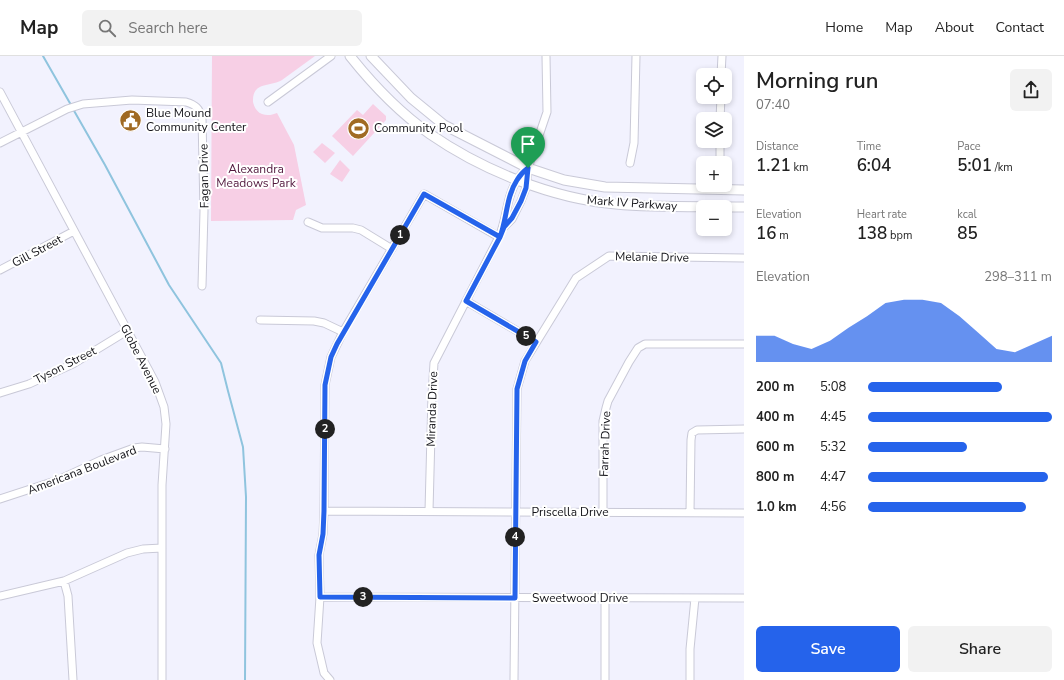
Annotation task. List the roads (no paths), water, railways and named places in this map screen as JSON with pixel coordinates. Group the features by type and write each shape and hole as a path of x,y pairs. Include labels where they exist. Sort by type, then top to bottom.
{"main road":[{"name":"Mark IV Parkway","path":"350,56 370,81 400,110 430,134 473,159 526,183 580,199 616,204 744,207"},
{"name":"Mark IV Parkway","path":"371,56 411,98 444,125 528,168 564,180 605,187 696,187"},
{"name":"Mark IV Parkway","path":"732,188 744,190"}],"street":[{"path":"268,102 331,56"},
{"name":"Miranda Drive","path":"504,227 518,209 526,183 528,168 547,112 546,56"},
{"path":"630,163 634,143 636,56"},
{"path":"721,68 722,56"},
{"name":"Globe Avenue","path":"0,92 155,382 161,398 166,420 162,485 162,680"},
{"name":"Fagan Drive","path":"0,143 67,109 83,104 132,100 186,102 195,104 202,118 204,204 202,286"},
{"name":"Miranda Drive","path":"429,511 434,363 500,237 504,227 505,213 517,179 528,168"},
{"path":"330,680 324,673 317,643 320,597 319,555 323,534 324,511 325,385 331,357 343,332 424,194 500,237"},
{"path":"308,222 322,228 353,228 361,230 392,249"},
{"name":"Gill Street","path":"0,270 74,231"},
{"name":"Melanie Drive","path":"514,680 517,389 525,361 576,278 609,256 744,258"},
{"path":"466,301 536,342"},
{"path":"260,320 314,321 324,323 343,332"},
{"name":"Tyson Street","path":"0,393 29,384 73,364 127,331"},
{"name":"Farrah Drive","path":"603,512 603,421 606,408 617,383 638,348 646,344 744,344"},
{"path":"690,513 690,440 692,433 697,430 744,429"},
{"name":"Americana Boulevard","path":"0,499 58,480 101,460 134,448 142,447 165,449"},
{"name":"Priscella Drive","path":"324,511 744,513"},
{"path":"0,596 64,581 127,553 143,549 162,548"},
{"path":"64,581 68,596 73,680"},
{"name":"Sweetwood Drive","path":"320,597 744,598"},
{"path":"605,598 605,680"},
{"path":"690,680 690,649 695,598"}],"waterway":[{"path":"43,56 71,105"},
{"path":"73,109 105,165 169,285 221,363 243,447 246,497 245,680"}],"place":[{"name":"Blue Mound Community Center","path":"131,120"},
{"name":"Community Pool","path":"359,128"}],"park label":[{"name":"Alexandra Meadows Park","path":"256,176"}]}
